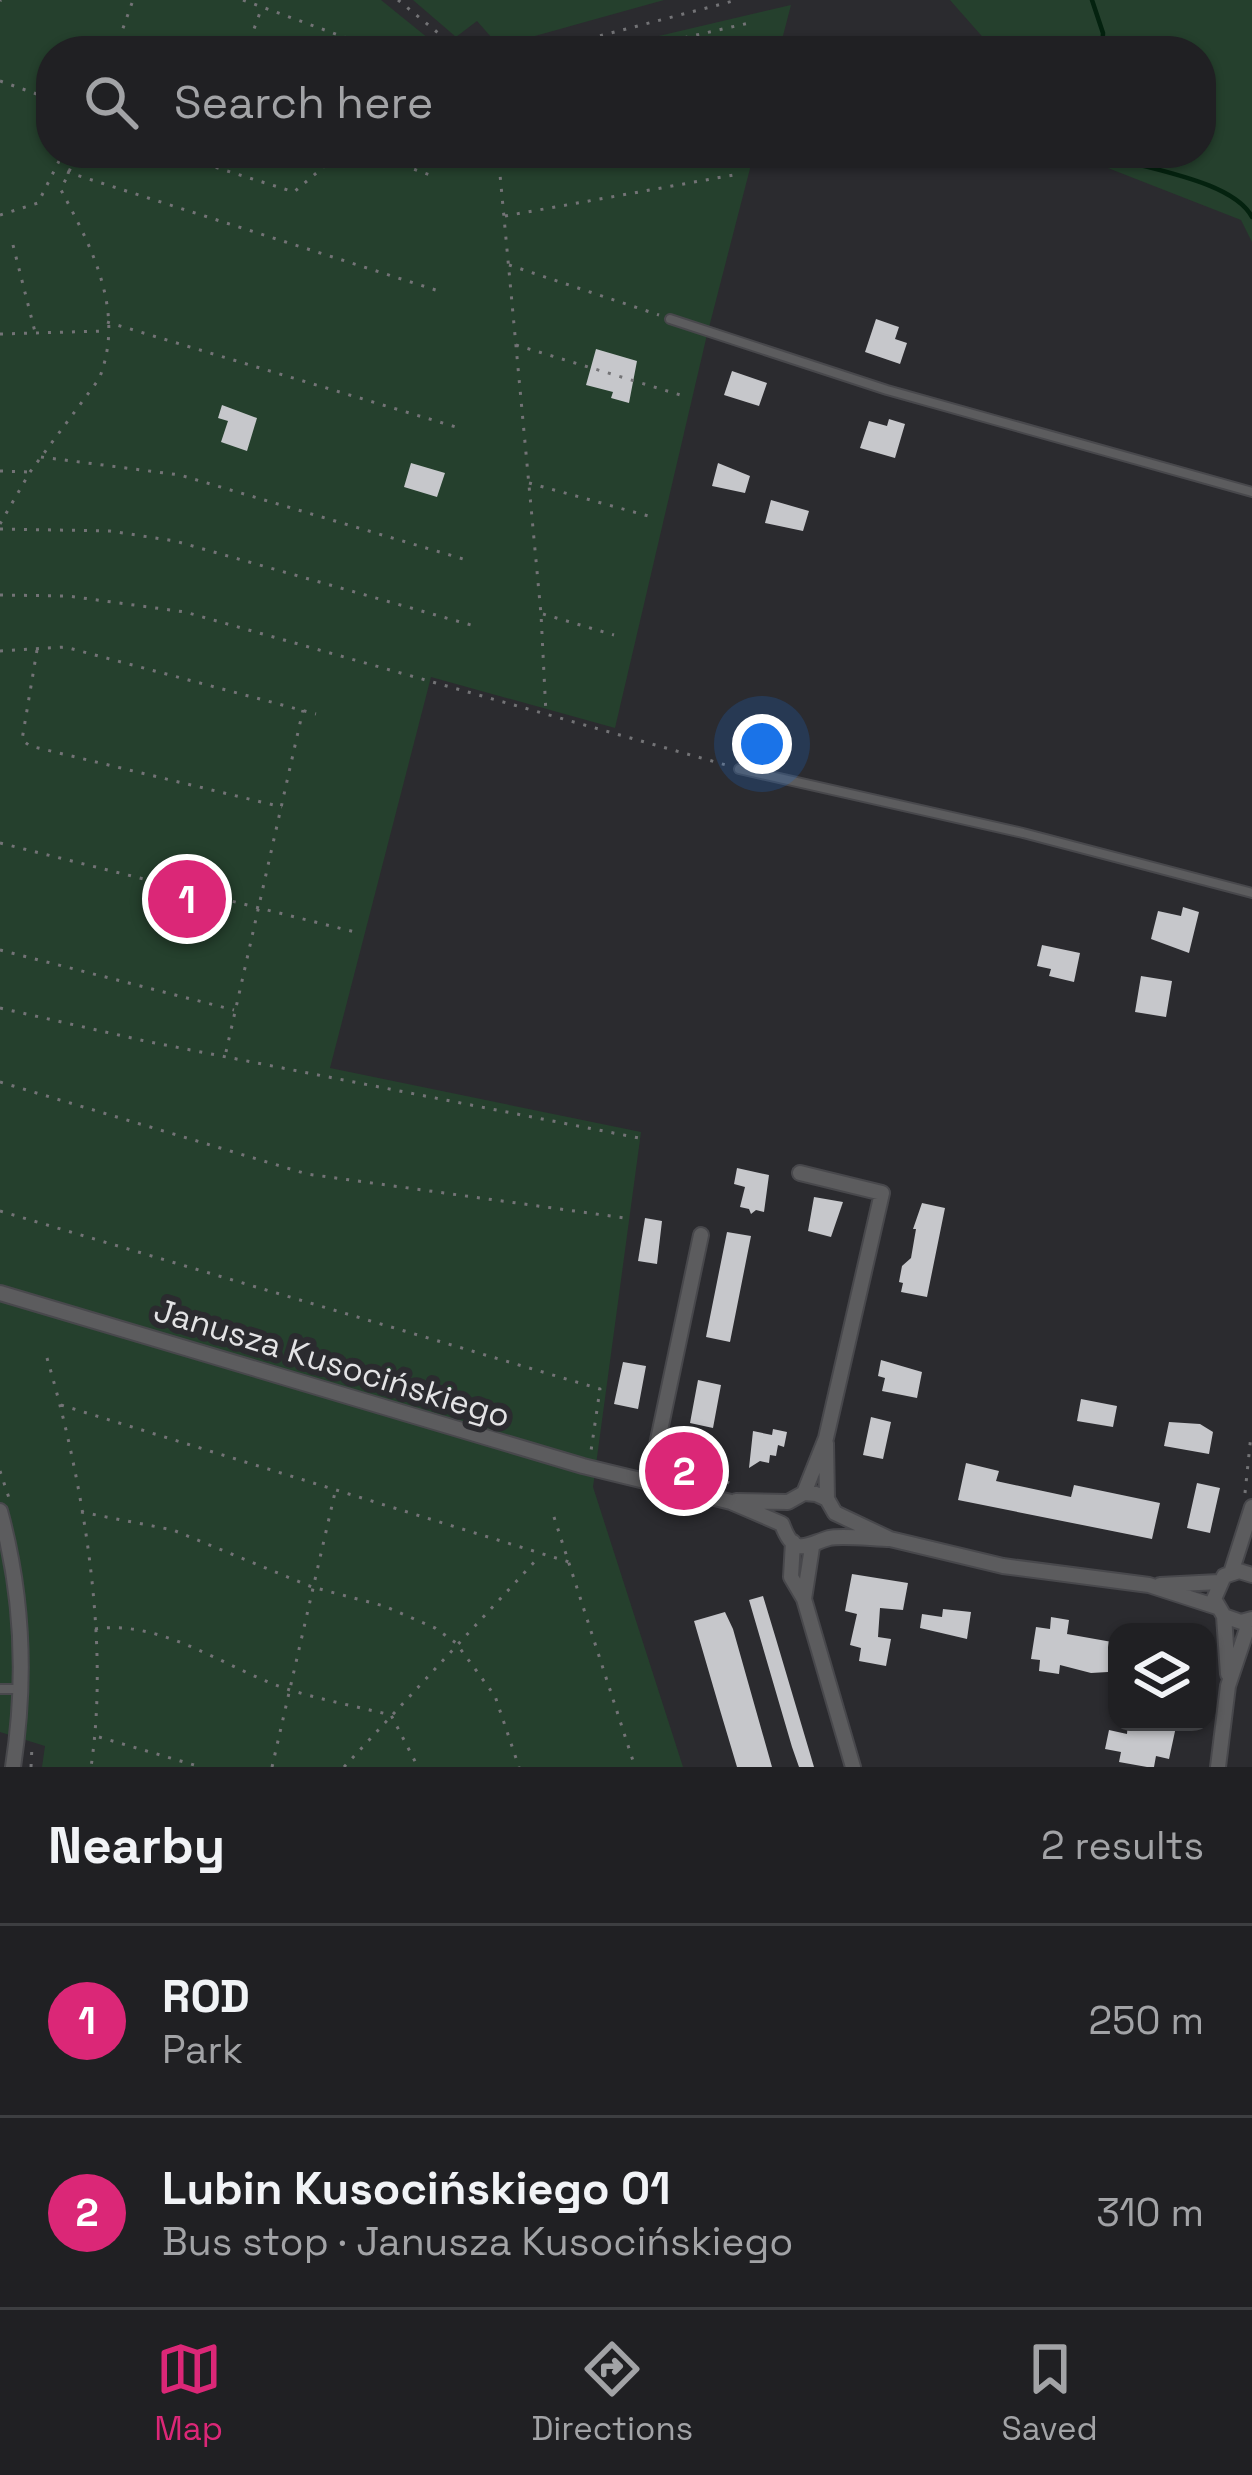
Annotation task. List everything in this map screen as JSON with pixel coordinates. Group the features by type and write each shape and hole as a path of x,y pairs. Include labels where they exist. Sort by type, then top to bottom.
{"street":[{"path":"731,1502 788,1502 804,1493 826,1438 881,1193 800,1173"},
{"path":"649,1483 701,1235"},
{"name":"Janusza Kusocińskiego","path":"0,1293 649,1483 731,1502"},
{"path":"826,1438 835,1526 829,1538"},
{"path":"804,1493 890,1539"},
{"path":"731,1502 782,1524 793,1542 790,1577 804,1599 853,1767"},
{"path":"782,1524 788,1502"},
{"path":"0,1511 16,1589 22,1690 8,1742 14,1767"},
{"path":"1228,1685 1220,1612 1214,1599 1250,1519"},
{"path":"793,1542 812,1547 829,1538 890,1539 1003,1566 1149,1585 1232,1621 1251,1619 1228,1685 1218,1767"},
{"path":"804,1599 812,1547"},
{"path":"1149,1585 1252,1575"}],"lane":[{"path":"670,319 887,390 1252,493"},
{"path":"739,769 1023,833 1252,893"},
{"path":"0,1689 22,1690"}],"path":[{"path":"120,36 133,0"},
{"path":"242,0 341,36"},
{"path":"398,0 442,36"},
{"path":"599,36 737,0"},
{"path":"251,36 262,7"},
{"path":"692,36 749,23"},
{"path":"0,81 36,94"},
{"path":"0,215 38,203 56,168"},
{"path":"69,168 61,190 104,282 106,362 99,379 30,472 0,527 93,530 175,541 471,626"},
{"path":"218,168 294,192 322,168"},
{"path":"410,168 430,175"},
{"path":"499,168 547,716"},
{"path":"67,172 442,292"},
{"path":"503,216 739,174"},
{"path":"13,245 36,333"},
{"path":"507,264 670,319"},
{"path":"106,322 456,427"},
{"path":"0,334 106,331"},
{"path":"514,345 687,397"},
{"path":"41,457 180,475 470,561"},
{"path":"0,472 30,472"},
{"path":"528,482 652,517"},
{"path":"0,595 68,596 185,612 739,769"},
{"path":"541,614 614,635"},
{"path":"0,651 65,647 316,713"},
{"path":"37,650 22,740 30,746 282,807"},
{"path":"226,1054 302,710"},
{"path":"0,843 359,933"},
{"path":"0,950 236,1010"},
{"path":"0,1008 639,1138"},
{"path":"0,1082 307,1174 625,1218"},
{"path":"0,1211 600,1389 591,1451"},
{"path":"47,1358 81,1512 95,1629 92,1767"},
{"path":"61,1405 569,1562"},
{"path":"1250,1519 1251,1436"},
{"path":"654,1463 717,1476 752,1491"},
{"path":"272,1767 337,1488"},
{"path":"81,1512 173,1530 312,1586 385,1606 435,1628 456,1643 495,1696 519,1767"},
{"path":"554,1517 634,1767"},
{"path":"344,1767 540,1556"},
{"path":"95,1629 123,1625 150,1632 290,1690 391,1715 418,1767"},
{"path":"96,1736 201,1767"}],"green space":[{"path":"0,0 381,0 425,36 36,36 36,168 750,168 615,728 431,677 330,1068 641,1132 593,1487 683,1767 42,1767 45,1746 0,1732"},
{"path":"413,0 664,0 535,36 490,36 477,21 455,36"},
{"path":"950,0 1252,0 1252,242 1241,220 1108,168 1216,168 1216,36 982,36"},
{"path":"791,5 783,36 659,36"}],"building":[{"path":"876,319 899,327 895,339 907,343 900,364 865,352"},
{"path":"596,349 637,361 629,403 611,398 613,392 586,385"},
{"path":"732,371 767,383 759,406 724,395"},
{"path":"222,405 257,418 247,451 221,442 228,421 218,418"},
{"path":"889,419 905,424 895,458 860,448 869,421 887,426"},
{"path":"411,463 445,473 437,497 404,487"},
{"path":"718,463 750,476 745,493 712,486"},
{"path":"771,500 809,511 803,531 765,523"},
{"path":"1183,907 1199,912 1189,953 1151,939 1158,911 1181,916"},
{"path":"1042,945 1080,953 1074,982 1049,976 1051,969 1037,966"},
{"path":"1141,976 1172,981 1166,1017 1135,1012"},
{"path":"737,1168 769,1175 764,1212 751,1214 740,1207 745,1187 734,1184"},
{"path":"814,1197 843,1202 831,1237 808,1231"},
{"path":"922,1203 945,1208 927,1297 901,1292 903,1283 899,1282 902,1266 911,1258 913,1229"},
{"path":"645,1218 662,1221 657,1264 638,1261"},
{"path":"727,1232 751,1236 730,1342 706,1337"},
{"path":"881,1360 922,1372 917,1398 882,1391"},
{"path":"623,1362 646,1366 638,1409 614,1404"},
{"path":"698,1380 721,1385 713,1428 690,1423"},
{"path":"1081,1399 1117,1406 1113,1427 1077,1421"},
{"path":"871,1417 891,1422 883,1459 863,1455"},
{"path":"1169,1422 1200,1424 1213,1432 1209,1454 1164,1446"},
{"path":"773,1429 787,1432 784,1447 778,1445 769,1463 760,1461 749,1468 753,1431 772,1435"},
{"path":"966,1463 999,1471 996,1481 1071,1497 1074,1485 1160,1503 1152,1539 958,1500"},
{"path":"1197,1483 1220,1488 1210,1533 1187,1528"},
{"path":"852,1574 908,1583 903,1610 880,1608 878,1637 891,1639 886,1666 859,1661 861,1648 850,1645 857,1614 845,1611"},
{"path":"763,1596 814,1767 799,1767 792,1747 749,1600"},
{"path":"943,1609 971,1612 967,1639 920,1628 922,1614 942,1617"},
{"path":"725,1612 772,1767 737,1767 694,1621"},
{"path":"1051,1617 1069,1620 1067,1634 1108,1641 1108,1672 1060,1665 1059,1674 1039,1671 1040,1660 1031,1659 1036,1627 1050,1629"},
{"path":"1109,1731 1175,1731 1169,1759 1156,1756 1154,1767 1119,1762 1121,1752 1105,1749"}],"waterway":[{"path":"1092,0 1103,36"},
{"path":"1152,168 1229,195 1252,217"}],"place":[{"name":"ROD","path":"187,899"},
{"name":"Lubin Kusocińskiego 01","path":"684,1471"}]}
